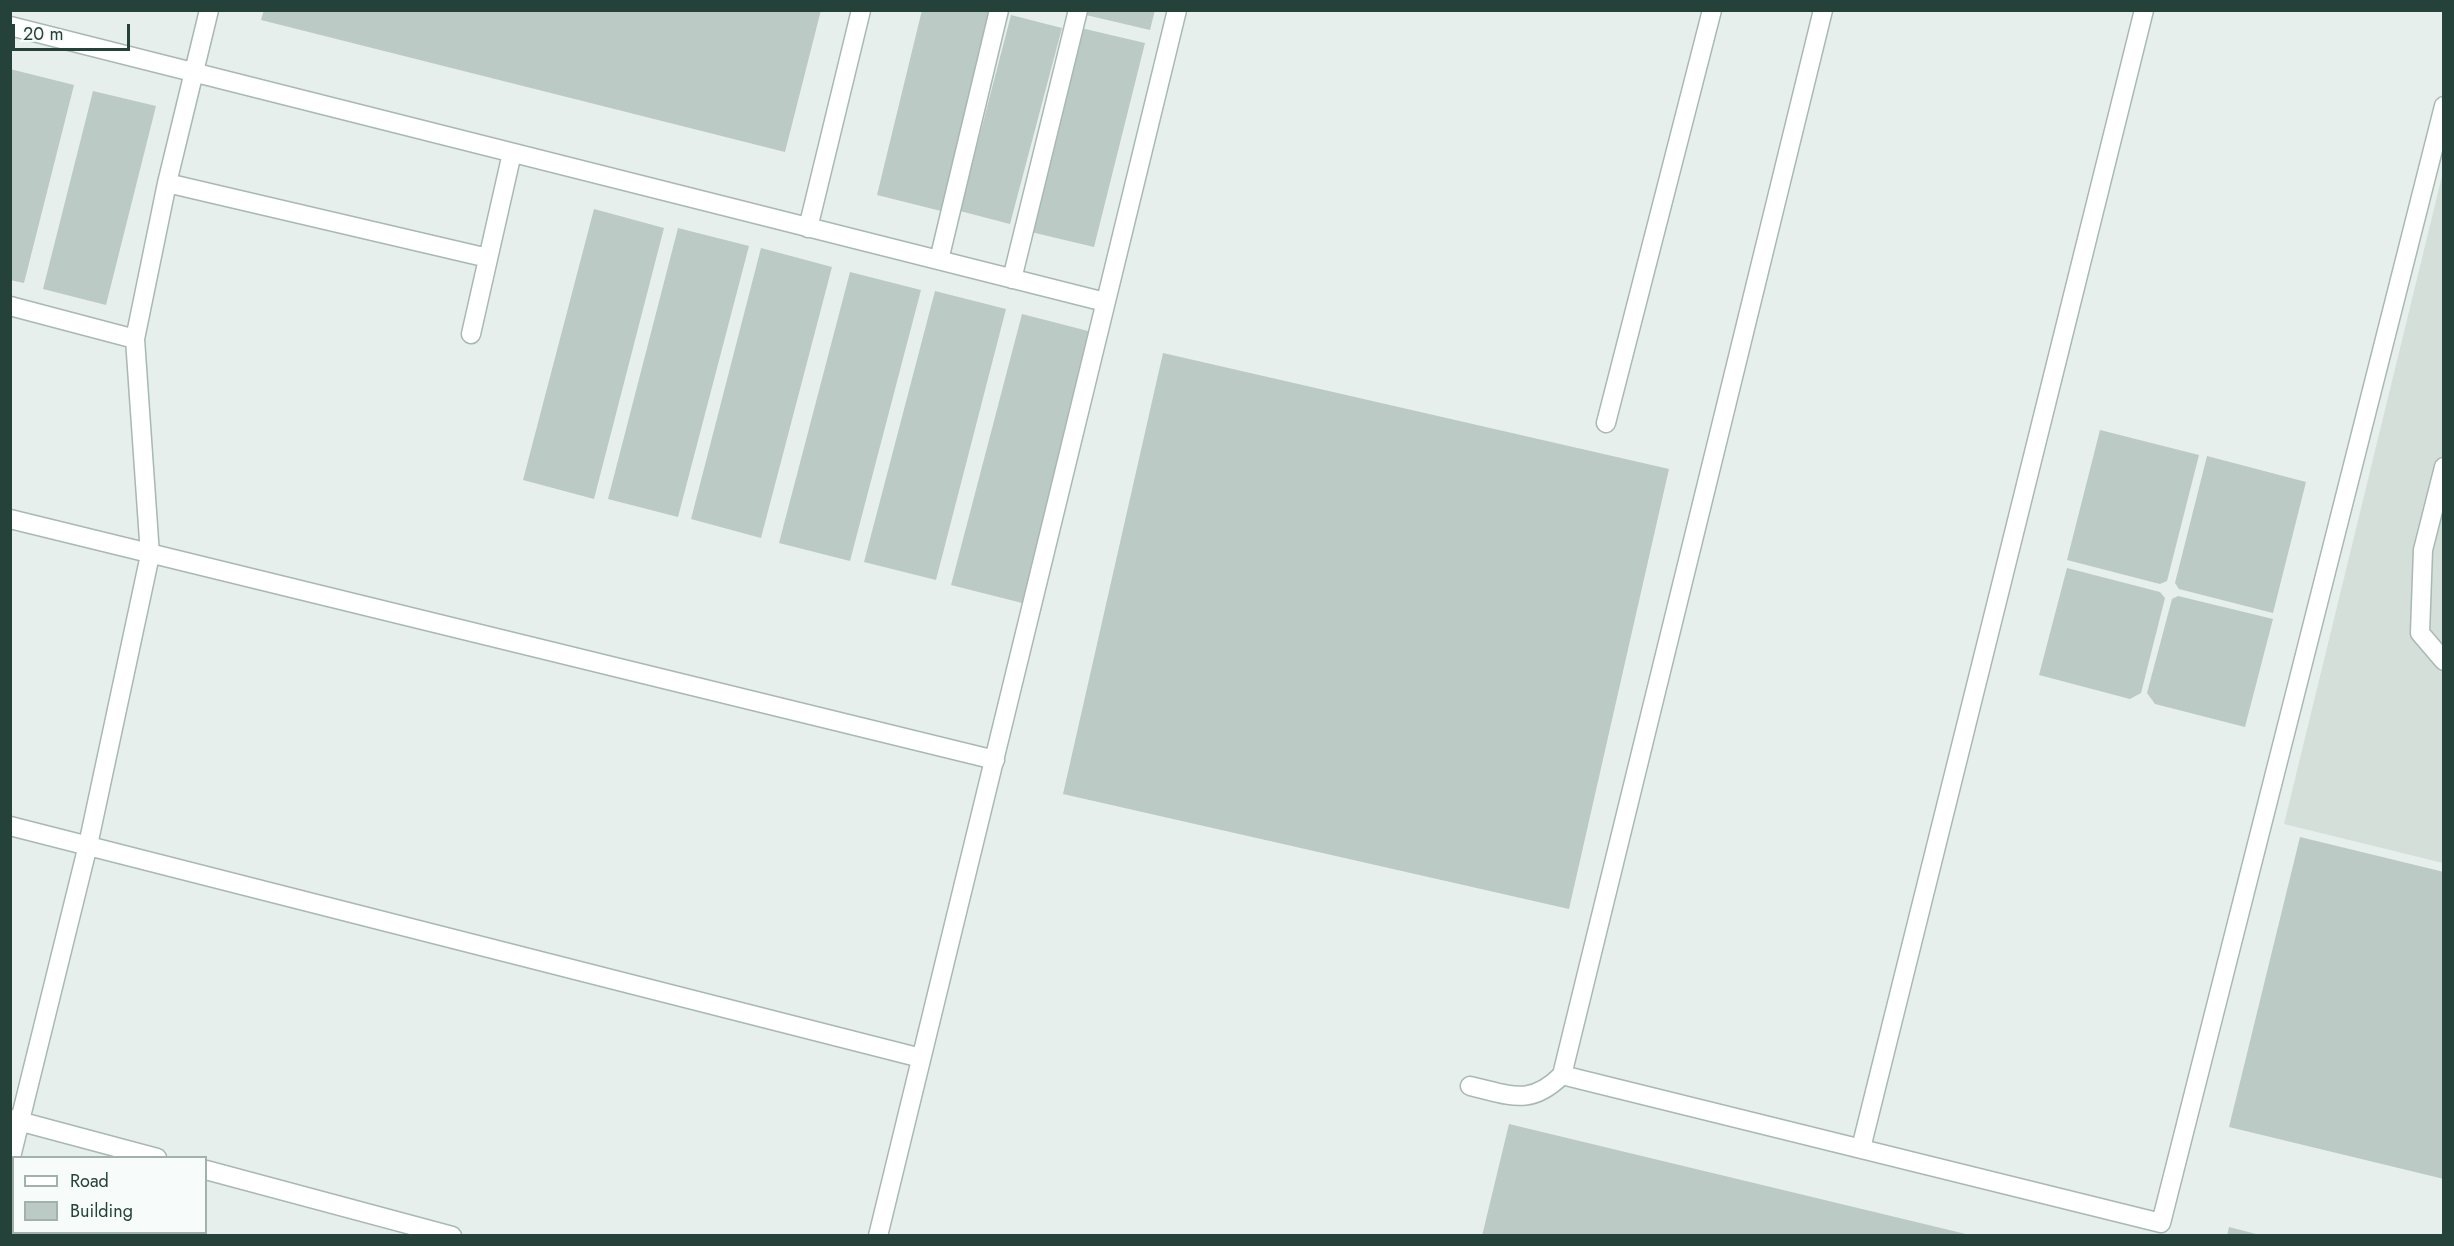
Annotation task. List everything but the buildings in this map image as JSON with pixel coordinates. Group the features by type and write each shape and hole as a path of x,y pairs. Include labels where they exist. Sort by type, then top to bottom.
{"street":[{"path":"10,1161 15,1120 88,845 150,555 135,339 167,183 209,10"},
{"path":"808,228 861,10"},
{"path":"939,260 999,10"},
{"path":"1012,279 1078,10"},
{"path":"878,1236 1177,10"},
{"path":"1606,423 1712,10"},
{"path":"1470,1086 1522,1098 1549,1088 1562,1075 1823,10"},
{"path":"1861,1148 2144,10"},
{"path":"10,26 1097,300"},
{"path":"1562,1075 2161,1223 2444,106"},
{"path":"471,334 512,153"},
{"path":"167,183 488,258"},
{"path":"10,306 135,339"},
{"path":"2444,467 2423,550 2420,633 2444,661"},
{"path":"10,519 995,760"},
{"path":"10,826 921,1058"},
{"path":"15,1120 150,1156"},
{"path":"207,1170 452,1236"}],"shaded area":[{"path":"2443,172 2443,863 2284,824"}]}
